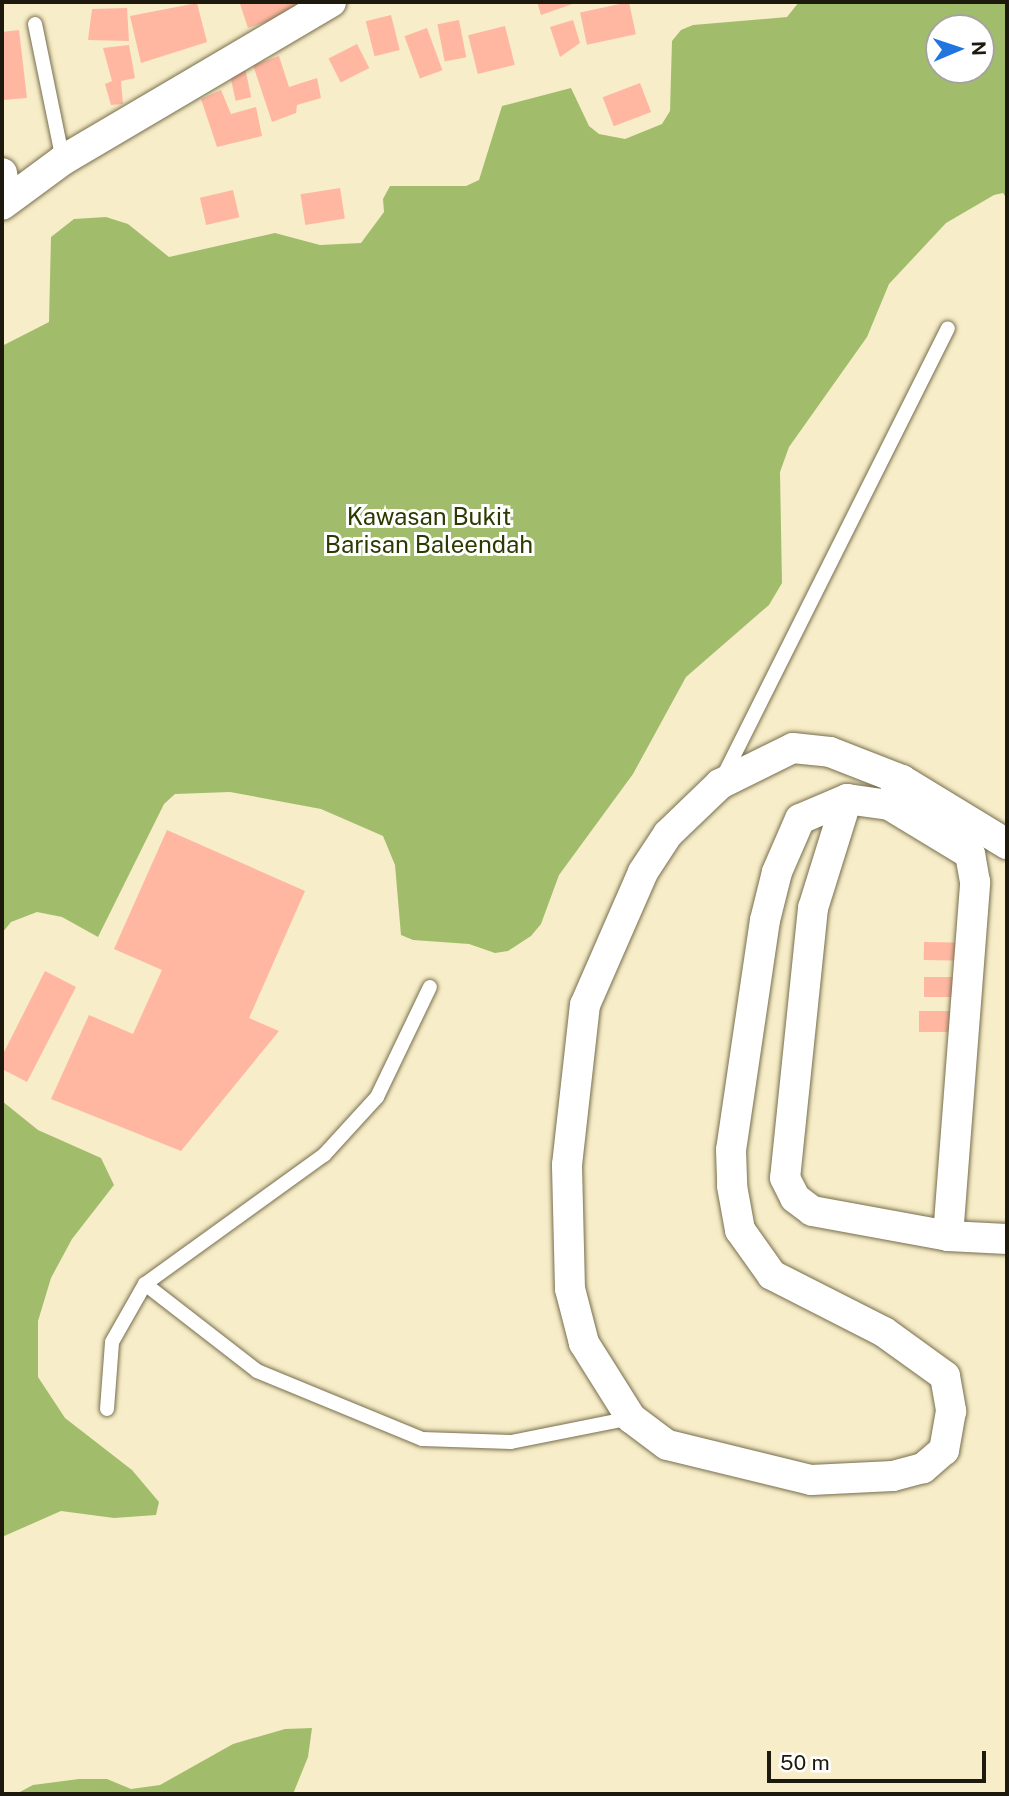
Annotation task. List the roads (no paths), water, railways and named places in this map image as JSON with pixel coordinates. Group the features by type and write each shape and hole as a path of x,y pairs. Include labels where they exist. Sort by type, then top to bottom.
{"street":[{"path":"4,193 63,160 312,6"},
{"path":"948,1236 975,881 970,854 896,793 830,751 793,748 720,784 668,834 642,872 585,1005 567,1165 570,1289 584,1343 631,1418 667,1445 811,1480 893,1476 923,1468 944,1450 951,1411 945,1376 884,1332 772,1275 740,1230 732,1186 733,1137 765,920 777,872 800,819 847,799 896,793 1007,844"},
{"path":"847,799 813,908 785,1178 795,1198 812,1211 948,1236 1007,1239"}],"lane":[{"path":"35,24 63,160"},
{"path":"720,784 948,327"},
{"path":"107,1409 112,1342 145,1284 324,1155 377,1097 430,987"},
{"path":"145,1284 257,1371 422,1439 511,1442 631,1418"}],"park label":[{"name":"Kawasan Bukit Barisan Baleendah","path":"429,531"}]}
